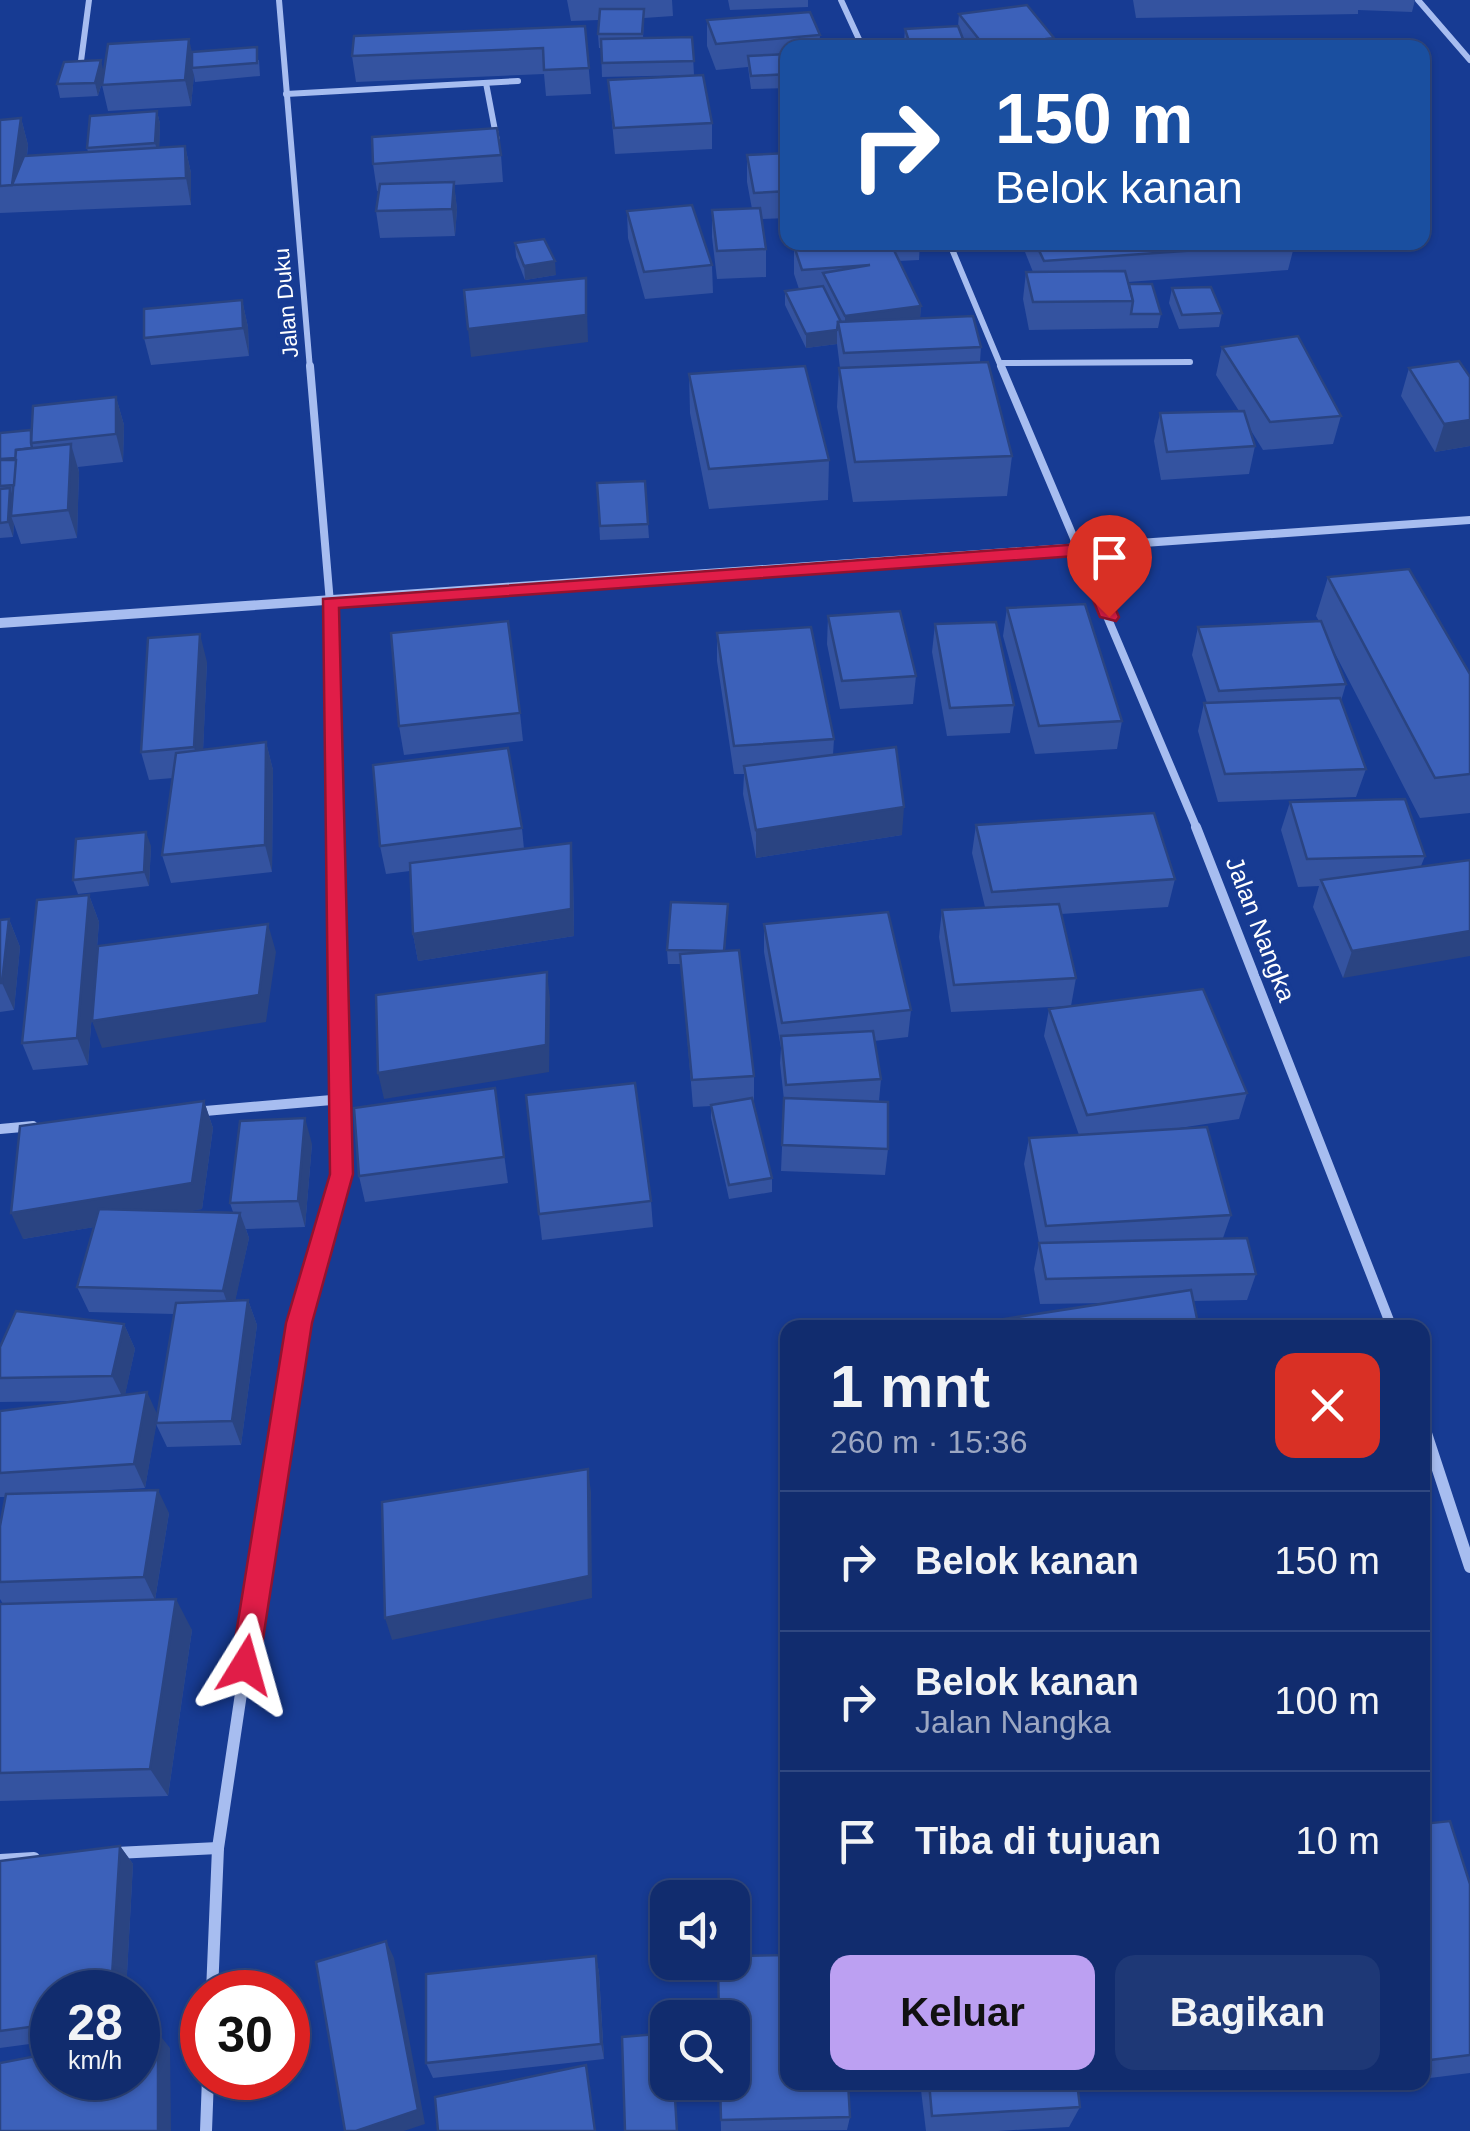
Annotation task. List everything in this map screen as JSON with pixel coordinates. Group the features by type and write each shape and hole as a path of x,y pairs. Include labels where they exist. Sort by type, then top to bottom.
{"street":[{"path":"81,61 89,0"},
{"name":"Jalan Duku","path":"213,1970 218,1848 286,1392 299,1323 342,1174 330,603 278,0"},
{"path":"842,0 860,40"},
{"path":"1418,0 1470,60"},
{"path":"286,94 518,82"},
{"path":"486,83 500,159"},
{"name":"Jalan Nangka","path":"953,250 1221,886 1389,1320"},
{"path":"1002,363 1190,362"},
{"path":"0,623 330,603 1470,520"},
{"path":"171,1114 342,1099"},
{"path":"0,1129 38,1126"},
{"path":"1430,1445 1470,1567"},
{"path":"99,1854 218,1848"},
{"path":"0,1860 59,1856"},
{"path":"206,2131 207,2100"}],"building":[{"path":"1027,5 1054,38 979,40 959,14"},
{"path":"600,9 644,9 642,34 598,34"},
{"path":"810,12 820,35 716,44 707,20"},
{"path":"585,26 589,68 544,70 543,48 352,56 354,36"},
{"path":"958,26 963,40 908,40 905,29"},
{"path":"692,37 694,61 602,63 601,39"},
{"path":"189,39 185,80 102,85 108,44"},
{"path":"257,47 257,63 192,68 192,52"},
{"path":"780,54 780,74 751,76 748,56"},
{"path":"101,60 95,83 57,84 64,62"},
{"path":"703,75 712,123 614,128 608,80"},
{"path":"157,111 155,143 87,148 90,116"},
{"path":"21,118 12,185 0,186 0,120"},
{"path":"497,128 501,155 373,164 372,137"},
{"path":"185,146 186,178 12,185 24,156"},
{"path":"780,153 780,191 754,193 747,155"},
{"path":"454,182 452,209 376,211 380,184"},
{"path":"692,205 712,265 644,272 627,211"},
{"path":"760,208 766,249 717,251 712,210"},
{"path":"544,239 555,261 524,266 515,243"},
{"path":"795,250 894,250 921,306 845,316 823,273 870,265 802,270"},
{"path":"1039,250 1197,250 1044,261"},
{"path":"1125,271 1133,301 1033,302 1026,272"},
{"path":"586,278 586,315 468,329 464,290"},
{"path":"1129,284 1152,284 1161,314 1131,314"},
{"path":"823,286 841,322 837,330 806,334 785,291"},
{"path":"1211,287 1222,313 1182,315 1172,288"},
{"path":"242,300 243,328 144,338 144,309"},
{"path":"973,316 981,347 844,353 838,322"},
{"path":"1298,336 1341,416 1270,422 1222,347"},
{"path":"1459,361 1470,377 1470,420 1444,424 1409,368"},
{"path":"988,362 1012,456 855,462 839,368"},
{"path":"805,366 829,460 709,469 689,374"},
{"path":"116,397 116,434 31,443 33,406"},
{"path":"1244,411 1255,446 1167,452 1160,413"},
{"path":"31,430 32,448 16,450 16,458 0,459 0,433"},
{"path":"71,444 68,510 11,516 16,450"},
{"path":"0,460 16,460 14,485 0,486"},
{"path":"645,481 648,524 600,526 597,483"},
{"path":"10,488 8,522 0,523 0,489"},
{"path":"1409,569 1470,674 1470,774 1435,778 1328,577"},
{"path":"1085,604 1122,721 1039,726 1007,608"},
{"path":"900,611 916,676 842,681 828,616"},
{"path":"508,621 520,713 399,726 391,633"},
{"path":"1321,621 1346,684 1219,691 1198,627"},
{"path":"996,622 1014,705 950,708 935,624"},
{"path":"811,627 834,739 734,746 717,633"},
{"path":"200,634 194,747 141,752 148,638"},
{"path":"1340,698 1366,769 1225,774 1204,703"},
{"path":"266,742 265,845 162,855 176,753"},
{"path":"896,747 904,807 756,830 744,766"},
{"path":"508,748 522,828 380,846 373,765"},
{"path":"1405,799 1425,856 1307,859 1290,802"},
{"path":"1154,813 1175,879 992,892 976,825"},
{"path":"146,832 144,872 73,880 76,839"},
{"path":"571,843 571,909 413,934 410,863"},
{"path":"1470,860 1470,931 1352,951 1321,880"},
{"path":"89,895 77,1038 22,1043 37,900"},
{"path":"671,902 728,904 724,951 667,950"},
{"path":"1059,904 1076,978 954,985 942,910"},
{"path":"888,912 911,1010 782,1023 764,924"},
{"path":"9,919 2,983 0,983 0,920"},
{"path":"268,924 259,995 92,1021 98,946"},
{"path":"739,950 754,1076 692,1080 680,954"},
{"path":"547,972 546,1045 378,1073 376,995"},
{"path":"1203,989 1247,1093 1087,1115 1049,1009"},
{"path":"873,1031 881,1079 786,1085 781,1036"},
{"path":"635,1083 651,1201 539,1214 526,1095"},
{"path":"495,1088 504,1157 359,1176 354,1108"},
{"path":"752,1098 772,1178 729,1185 711,1105"},
{"path":"784,1098 888,1102 888,1149 782,1145"},
{"path":"204,1101 192,1183 11,1213 20,1126"},
{"path":"305,1118 298,1201 230,1203 240,1121"},
{"path":"1207,1127 1231,1215 1046,1226 1029,1138"},
{"path":"99,1209 240,1213 223,1291 77,1287"},
{"path":"1247,1238 1256,1274 1046,1279 1039,1243"},
{"path":"1191,1290 1197,1320 1004,1320"},
{"path":"248,1300 232,1421 156,1423 176,1303"},
{"path":"16,1311 124,1324 112,1376 0,1378 0,1347"},
{"path":"147,1392 134,1464 0,1473 0,1411"},
{"path":"588,1469 589,1576 385,1618 382,1502"},
{"path":"158,1490 144,1577 0,1582 0,1526 6,1494"},
{"path":"176,1599 150,1769 0,1773 0,1604"},
{"path":"1450,1821 1470,1884 1470,2055 1430,2060 1430,1823"},
{"path":"120,1846 112,1970 30,1970 30,2027 0,2031 0,1861"},
{"path":"386,1941 418,2110 356,2131 345,2131 316,1962"},
{"path":"780,1955 780,2090 848,2090 850,2117 721,2120 720,2100 750,2100 750,2000 719,2000 718,1980 750,1980 750,1956"},
{"path":"596,1956 601,2044 426,2063 426,1974"},
{"path":"650,2035 650,2100 675,2100 677,2131 625,2131 622,2037"},
{"path":"30,2057 30,2100 158,2100 158,2131 0,2131 0,2063"},
{"path":"586,2065 595,2131 438,2131 435,2097"},
{"path":"930,2090 1078,2090 1080,2107 932,2116"}],"route":[{"path":"245,1665 299,1323 342,1174 330,603 1081,550 1109,617"}]}
